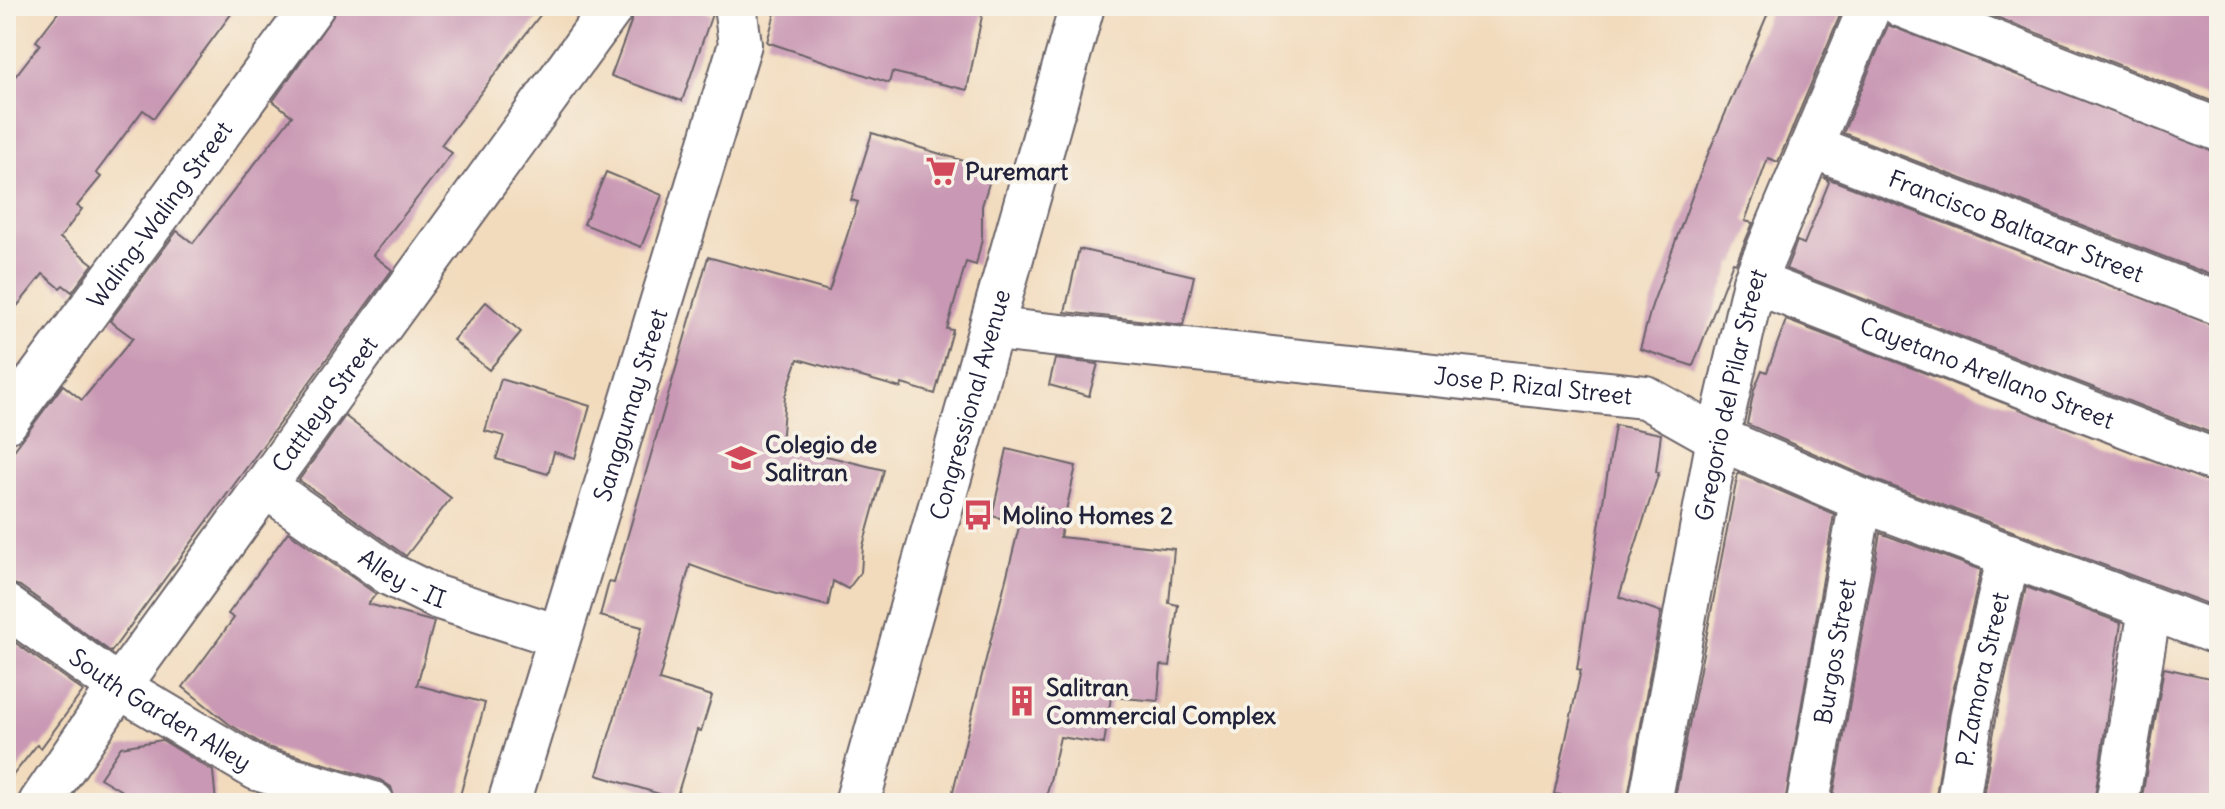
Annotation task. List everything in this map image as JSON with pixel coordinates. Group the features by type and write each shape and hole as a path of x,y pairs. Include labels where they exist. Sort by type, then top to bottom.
{"main road":[{"name":"Congressional Avenue","path":"857,803 994,329 1082,6"}],"street":[{"name":"Waling-Waling Street","path":"6,422 313,6"},
{"name":"Cattleya Street","path":"40,803 119,687 613,6"},
{"name":"Sanggumay Street","path":"509,803 740,44 735,6"},
{"name":"Gregorio del Pilar Street","path":"1650,803 1718,438 1754,282 1870,6"},
{"path":"1902,6 2219,130"},
{"name":"Francisco Baltazar Street","path":"1813,147 2219,304"},
{"name":"Cayetano Arellano Street","path":"1754,282 2219,462"},
{"name":"Jose P. Rizal Street","path":"994,329 1645,397 1718,438 1861,500 2219,634"},
{"name":"Alley - II","path":"265,486 391,575 436,597 558,636"},
{"name":"Burgos Street","path":"1808,803 1861,500"},
{"name":"P. Zamora Street","path":"1958,803 1972,714 2009,555"},
{"name":"South Garden Alley","path":"6,606 252,786 373,803"},
{"path":"2117,803 2150,610"}],"building":[{"path":"63,6 237,6 154,118 143,110 96,173 101,177 77,206 82,209 60,238 93,264 72,292 63,285 60,288 43,274 6,320 7,87 40,44 36,41"},
{"path":"340,6 547,6 441,145 452,153 373,255 392,270 111,652 20,586 6,582 6,461 63,385 82,400 133,338 110,321 177,231 193,243 292,116 273,101"},
{"path":"637,6 688,6 712,14 682,101 611,76"},
{"path":"777,6 984,6 967,90 892,72 889,83 767,42"},
{"path":"1771,6 1844,6 1778,162 1768,158 1745,221 1753,223 1736,263 1733,262 1693,366 1640,349 1652,305 1705,161"},
{"path":"1968,6 2219,6 2219,104"},
{"path":"1888,25 2219,153 2219,278 1843,133"},
{"path":"872,133 993,170 982,206 982,239 976,265 966,262 947,329 953,330 935,394 902,384 901,388 798,359 785,396 781,445 884,470 863,546 861,572 848,589 833,581 828,606 742,584 690,565 659,680 712,696 701,731 697,730 676,799 597,775 642,627 600,616 609,582 614,583 708,257 829,291 858,202 851,200"},
{"path":"606,172 662,195 641,247 584,224"},
{"path":"1824,177 2219,327 2219,436 1786,269 1797,241 1804,244 1829,182"},
{"path":"1079,249 1194,276 1183,325 1065,312"},
{"path":"486,302 521,332 489,370 453,340"},
{"path":"1786,320 2219,485 2219,608 1870,478 1747,424 1754,390 1762,370 1767,372"},
{"path":"1055,359 1098,364 1089,396 1049,385"},
{"path":"501,379 590,406 575,458 554,452 548,474 496,459 504,436 485,431"},
{"path":"345,416 451,498 406,556 299,480"},
{"path":"1615,425 1661,434 1656,472 1659,472 1619,597 1661,612 1627,803 1554,794 1581,670 1577,669"},
{"path":"1007,449 1076,466 1060,537 1174,549 1169,603 1178,605 1170,666 1161,665 1158,701 1111,697 1104,744 1060,737 1045,803 950,803 1020,523 992,516"},
{"path":"1738,473 1834,514 1785,803 1674,803"},
{"path":"288,532 376,594 368,604 434,622 417,685 485,703 458,803 396,803 391,787 380,780 267,747 229,724 183,687 234,618 228,614"},
{"path":"1880,533 1981,570 1949,709 1935,803 1832,803"},
{"path":"2026,587 2121,623 2094,803 1982,803 1996,719"},
{"path":"6,636 83,691 41,748 37,745 6,784"},
{"path":"2164,668 2219,680 2219,803 2141,803"},
{"path":"162,740 213,771 216,803 142,803 100,778 121,747"}],"place":[{"name":"Puremart","path":"941,171"},
{"name":"Colegio de Salitran","path":"741,458"},
{"name":"Molino Homes 2","path":"978,515"},
{"name":"Salitran Commercial Complex","path":"1022,701"}]}
